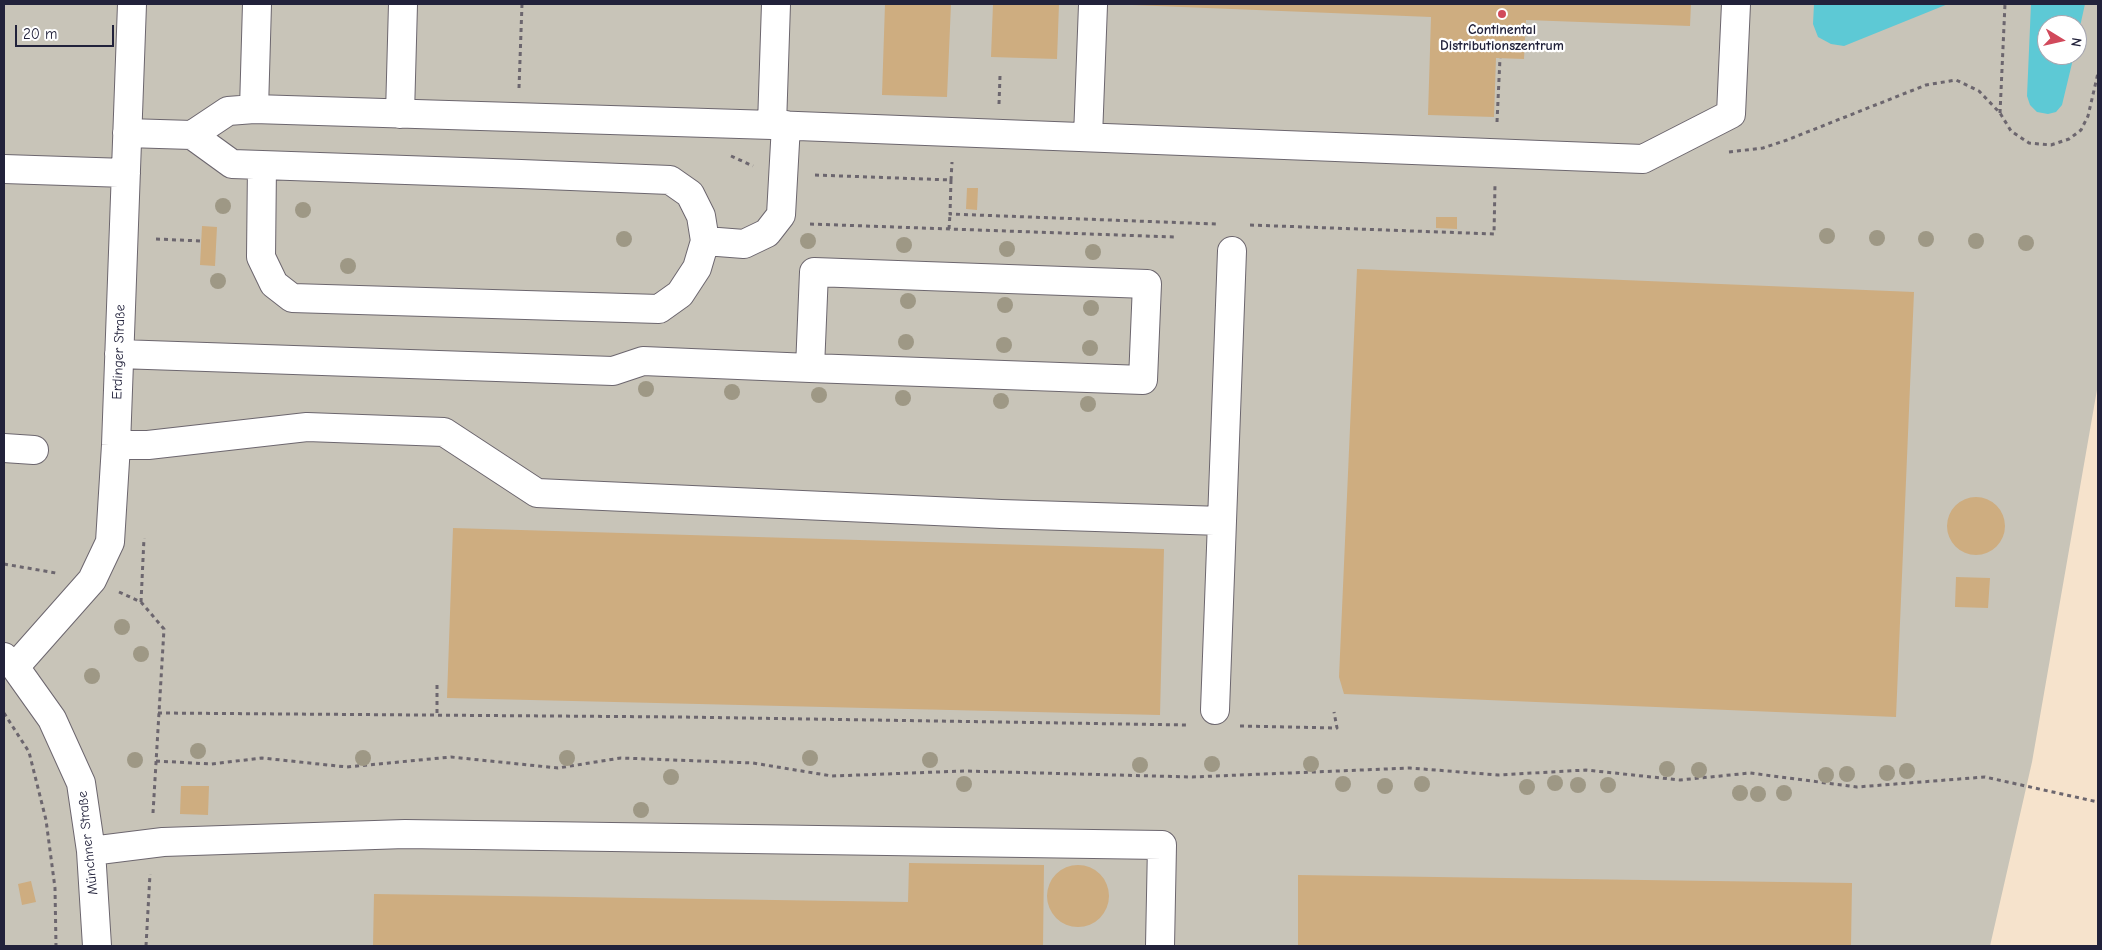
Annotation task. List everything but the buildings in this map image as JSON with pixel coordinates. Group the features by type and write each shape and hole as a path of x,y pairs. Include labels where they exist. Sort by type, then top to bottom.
{"street":[{"name":"Erdinger Straße","path":"9,662 92,580 110,542 116,445 132,4"},
{"path":"254,109 257,4"},
{"path":"400,114 404,4"},
{"path":"704,241 744,244 767,233 781,215 776,4"},
{"path":"192,136 228,112 254,109 779,125 1643,159 1731,114 1736,4"},
{"path":"1088,137 1093,5"},
{"path":"127,133 192,136 232,164 262,164 670,180 690,194 701,216 704,241 698,268 680,294 659,309 292,298 274,284 261,257 262,164"},
{"path":"4,169 126,173"},
{"path":"1206,718 1222,521 1232,251"},
{"path":"118,354 613,371 643,361 810,368 1143,380 1147,284 814,272 810,368"},
{"path":"116,445 148,446 308,427 444,432 537,493 1001,514 1222,521"},
{"path":"4,448 34,450"},
{"name":"Münchner Straße","path":"9,662 52,719 81,783 91,851 97,946"},
{"path":"91,851 151,843 405,834 1162,845 1160,946"}],"path":[{"path":"2000,113 2005,4"},
{"path":"1246,225 1494,234 1500,58"},
{"path":"1727,152 1763,148 1926,85 1956,80 1979,91 2000,113 2011,131 2030,143 2051,145 2069,140 2081,130 2088,116 2098,73"},
{"path":"949,229 951,180"},
{"path":"950,214 1217,224"},
{"path":"156,239 201,241"},
{"path":"4,564 92,580 141,602 164,629 146,946"},
{"path":"436,685 436,716"},
{"path":"1238,726 1337,728 1334,712"},
{"path":"4,713 29,752 46,820 55,888 56,946"},
{"path":"158,713 436,716 1206,718"},
{"path":"156,761 211,764 262,758 347,767 451,757 558,768 621,758 752,763 832,776 964,771 1192,777 1410,768 1498,775 1586,770 1680,780 1750,773 1857,787 1985,777 2098,802"}],"shaded area":[{"path":"4,4 2098,4 2098,384 2032,762 1990,946 4,946"}],"water":[{"path":"1814,4 1948,4 1844,46 1831,44 1818,37 1813,24"},
{"path":"2031,4 2085,4 2083,15 2037,15 2037,65 2072,65 2062,105 2056,112 2048,114 2037,112 2030,105 2027,96"}],"place":[{"name":"Continental Distributionszentrum","path":"1502,14"}]}
